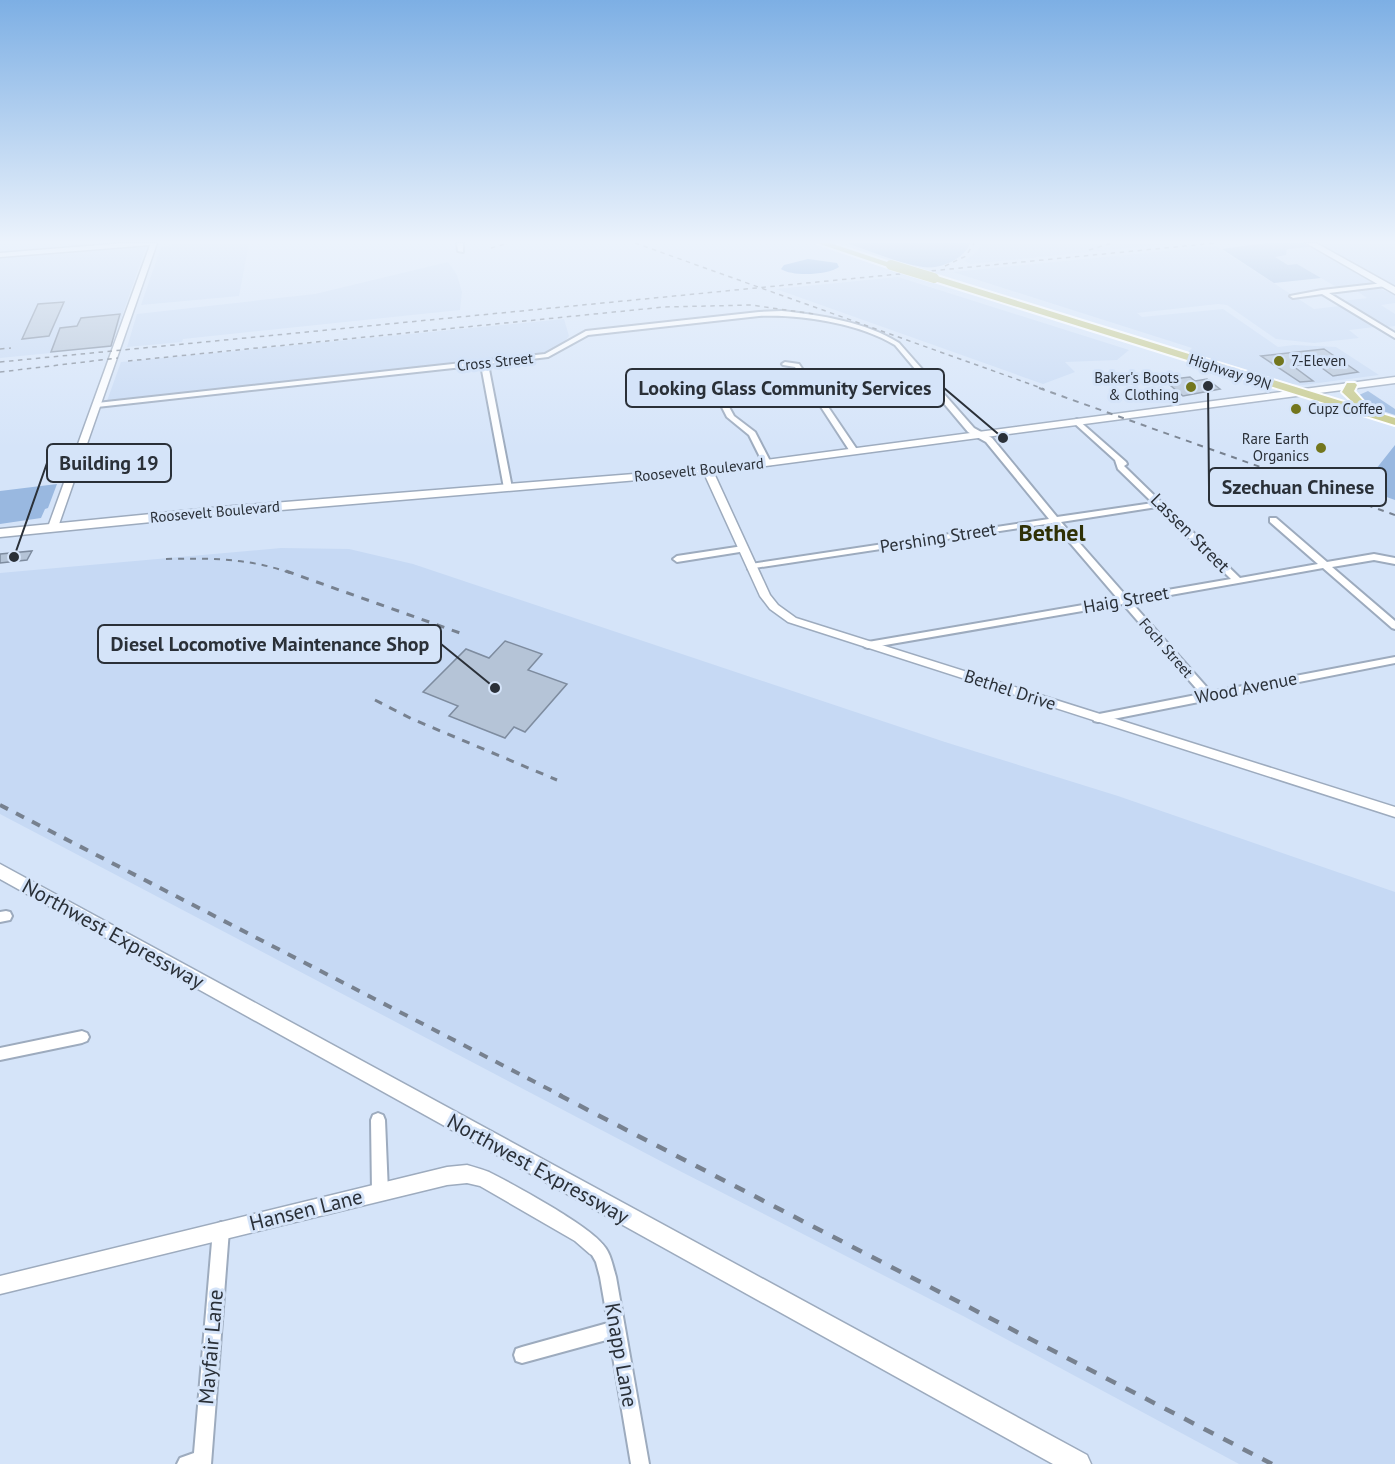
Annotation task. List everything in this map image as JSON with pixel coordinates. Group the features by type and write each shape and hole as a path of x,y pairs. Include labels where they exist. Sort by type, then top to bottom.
{"main road":[{"name":"Highway 99N","path":"1037,311 1395,422"},
{"name":"Roosevelt Boulevard","path":"0,534 53,527 708,471 1395,380"},
{"path":"1351,385 1348,392 1359,404 1381,417"},
{"name":"Highway 99N","path":"1296,393 1395,428"},
{"name":"Northwest Expressway","path":"0,871 1078,1464"}],"street":[{"path":"53,527 131,311"},
{"path":"1354,311 1395,336"},
{"name":"Cross Street","path":"97,405 546,356 586,333 759,314 782,313 816,317 884,336"},
{"name":"Foch Street","path":"884,336 897,344 971,430 989,440 1055,520 1208,696"},
{"path":"484,363 508,488"},
{"path":"785,364 797,365 854,451"},
{"path":"709,376 730,417 749,432 767,463"},
{"name":"Lassen Street","path":"1077,422 1238,581"},
{"name":"Bethel Drive","path":"708,471 765,596 782,614 804,625 1395,812"},
{"name":"Pershing Street","path":"751,567 1161,504"},
{"path":"1273,520 1395,626"},
{"path":"677,559 743,549"},
{"name":"Haig Street","path":"868,645 1326,566 1384,557 1395,561"},
{"name":"Wood Avenue","path":"1098,718 1395,660"},
{"path":"0,1054 82,1037"},
{"path":"378,1120 380,1192"},
{"name":"Hansen Lane","path":"0,1285 447,1176 467,1174 483,1178 581,1235 596,1248"},
{"name":"Mayfair Lane","path":"196,1462 221,1230"},
{"name":"Knapp Lane","path":"596,1248 603,1259 608,1277 640,1464"},
{"path":"522,1355 617,1329"}],"shaded area":[{"path":"0,311 123,311 111,347 0,358"},
{"path":"161,311 447,311 127,347 137,314"},
{"path":"839,311 1007,311 1129,350 1117,360 1065,362 1075,372 1043,384"},
{"path":"1077,311 1152,311 1137,313 1142,317 1200,311 1226,311 1278,347 1294,345 1336,347 1379,375 1303,385 1292,384 1188,352 1192,348"},
{"path":"1236,311 1349,311 1375,327 1349,330 1359,338 1314,343 1276,339"},
{"path":"1360,311 1391,311 1395,314 1395,326 1386,327"},
{"path":"564,319 569,336 561,346 548,352 107,401 121,362"},
{"path":"1368,391 1395,409 1395,415 1371,407 1359,395"},
{"path":"1395,445 1395,500 1361,488"},
{"path":"57,484 48,508 45,509 41,518 0,524 0,491"},
{"path":"281,548 349,549 413,564 945,742 1118,796 1395,892 1395,1464 1239,1464 965,1317 670,1166 0,814 0,573"}],"building":[{"path":"35,311 60,311 49,336 22,339"},
{"path":"120,314 111,346 51,352 60,328 77,326 81,318"},
{"path":"1324,349 1358,372 1333,376 1315,363 1293,366 1313,381 1300,382 1261,356"},
{"path":"1190,377 1195,381 1207,379 1220,389 1183,396 1164,380"},
{"path":"32,551 27,560 0,563 0,554"},
{"path":"505,641 542,654 528,670 567,684 525,732 514,727 505,738 449,716 458,706 423,692 466,649 489,658"}],"railway":[{"path":"0,362 518,311"},
{"path":"128,361 621,311"},
{"path":"795,311 814,314"},
{"path":"826,311 1044,389"},
{"path":"0,349 11,348"},
{"path":"0,372 118,358"},
{"path":"1039,388 1395,515"},
{"path":"166,559 213,559 244,562 290,573"},
{"path":"286,571 460,633"},
{"path":"375,700 412,719 557,780"},
{"path":"0,805 562,1096"},
{"path":"559,1095 1272,1464"}],"place":[{"name":"7-Eleven","path":"1279,361"},
{"name":"Szechuan Chinese","path":"1208,386"},
{"name":"Baker's Boots & Clothing","path":"1191,387"},
{"name":"Cupz Coffee","path":"1296,409"},
{"name":"Looking Glass Community Services","path":"1003,438"},
{"name":"Rare Earth Organics","path":"1321,448"},
{"name":"Building 19","path":"14,557"},
{"name":"Diesel Locomotive Maintenance Shop","path":"495,688"}],"district":[{"name":"Bethel","path":"1052,533"}]}
